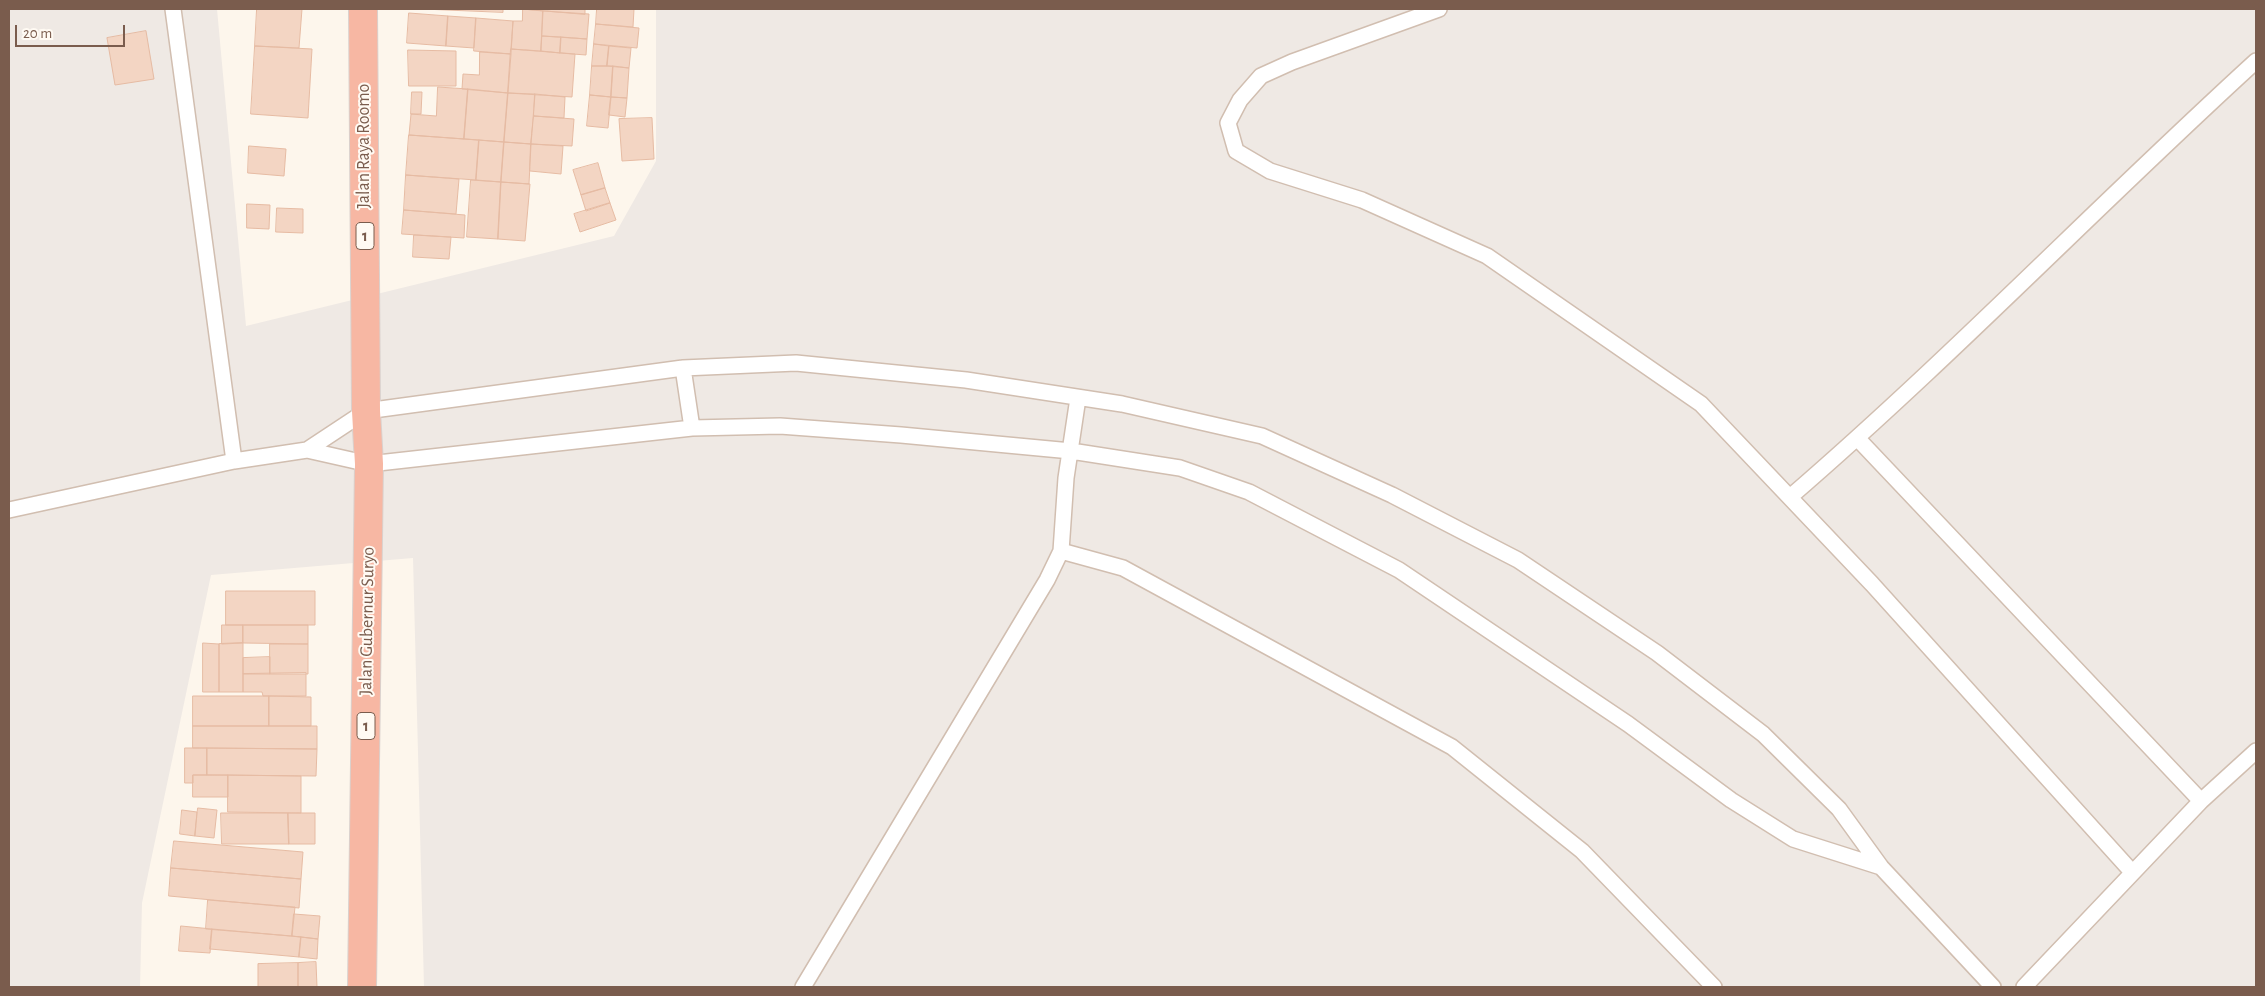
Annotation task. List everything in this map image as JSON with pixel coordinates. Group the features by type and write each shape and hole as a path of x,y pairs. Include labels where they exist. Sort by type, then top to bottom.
{"highway":[{"name":"Jalan Raya Roomo","path":"363,9 366,411 369,464"},
{"name":"Jalan Gubernur Suryo","path":"362,987 369,464"}],"lane":[{"path":"172,9 234,461"},
{"path":"1439,9 1292,62 1261,76 1240,100 1228,123 1236,151 1270,171 1362,200 1487,256 1701,404 1878,591 2132,872"},
{"path":"1790,497 1858,439 2180,131 2256,61"},
{"path":"307,450 366,411 683,368 796,363 966,380 1122,404 1262,436 1392,495 1518,560 1657,653 1763,734 1839,809 1881,867 1993,987"},
{"path":"683,368 692,428"},
{"path":"803,987 1047,580 1061,551 1064,503 1078,398"},
{"path":"10,508 234,461 307,450 369,464 692,428 780,426 901,435 1071,451 1180,468 1249,492 1399,570 1628,724 1732,800 1793,839 1881,867"},
{"path":"1858,439 2200,802"},
{"path":"1061,551 1123,568 1452,747 1582,851 1714,987"},
{"path":"2024,987 2200,802 2256,751"}],"shaded area":[{"path":"9,9 217,9 246,326 614,236 656,161 656,9 2256,9 2256,987 424,987 413,558 211,575 142,903 140,987 9,987"}],"building":[{"path":"257,9 302,9 299,48 255,46"},
{"path":"423,9 503,9 503,12"},
{"path":"523,9 543,11 541,51 511,49 513,21 522,21"},
{"path":"523,9 585,9 585,14"},
{"path":"597,9 634,9 633,27 596,24"},
{"path":"543,11 589,14 587,39 542,36"},
{"path":"409,13 448,16 446,46 407,43"},
{"path":"448,16 476,18 474,48 446,46"},
{"path":"476,18 513,21 511,54 474,51"},
{"path":"596,24 639,28 637,48 594,44"},
{"path":"146,31 154,79 115,85 107,38"},
{"path":"542,36 561,37 560,53 541,51"},
{"path":"561,37 587,39 586,55 560,53"},
{"path":"594,44 609,46 607,66 592,66"},
{"path":"255,46 312,49 308,118 251,114"},
{"path":"609,46 631,48 629,68 607,66"},
{"path":"511,49 575,54 572,97 508,93"},
{"path":"408,50 456,51 456,86 409,86"},
{"path":"480,52 511,54 508,93 462,89 463,74 479,75"},
{"path":"592,66 613,66 611,97 590,95"},
{"path":"613,66 629,68 627,98 611,97"},
{"path":"438,87 468,89 464,139 409,135 411,114 436,116"},
{"path":"468,89 508,93 504,142 464,139"},
{"path":"412,92 422,92 421,114 411,114"},
{"path":"508,93 535,94 531,144 504,142"},
{"path":"535,94 565,97 564,118 534,116"},
{"path":"590,95 611,97 608,128 587,126"},
{"path":"611,97 627,98 625,117 609,115"},
{"path":"534,116 574,119 572,146 531,144"},
{"path":"652,118 654,159 622,161 619,119"},
{"path":"409,135 479,140 476,180 406,175"},
{"path":"479,140 504,142 501,182 476,180"},
{"path":"504,142 531,144 529,184 501,182"},
{"path":"531,144 563,146 561,174 530,171"},
{"path":"249,146 286,149 284,176 248,173"},
{"path":"598,163 605,188 581,195 573,170"},
{"path":"406,175 459,179 456,214 404,210"},
{"path":"471,180 501,182 498,239 467,237"},
{"path":"501,182 530,184 525,241 498,239"},
{"path":"605,188 610,203 586,211 581,195"},
{"path":"610,203 616,220 580,232 574,214"},
{"path":"247,204 270,205 269,229 247,228"},
{"path":"277,208 303,209 303,233 276,232"},
{"path":"404,210 465,215 464,238 402,234"},
{"path":"414,235 451,237 449,259 413,257"},
{"path":"226,591 315,591 315,625 226,625"},
{"path":"222,625 243,625 243,643 222,644"},
{"path":"243,625 308,625 308,644 243,643"},
{"path":"203,643 219,644 219,692 203,692"},
{"path":"243,643 243,692 219,692 219,644"},
{"path":"270,644 308,644 308,674 270,674"},
{"path":"270,657 270,674 243,674 243,658"},
{"path":"306,673 306,696 263,696 262,692 243,692 243,674"},
{"path":"193,696 269,696 269,726 193,726"},
{"path":"269,696 311,697 311,726 269,726"},
{"path":"193,726 317,726 317,749 193,748"},
{"path":"185,748 207,748 207,775 193,775 193,783 185,783"},
{"path":"207,748 317,749 316,776 207,775"},
{"path":"193,775 228,775 228,797 193,797"},
{"path":"228,775 301,776 301,813 228,812"},
{"path":"198,808 217,810 214,838 195,836"},
{"path":"182,810 197,812 195,836 180,834"},
{"path":"221,813 288,813 289,844 222,844"},
{"path":"288,813 315,813 315,844 289,844"},
{"path":"174,841 303,852 301,879 171,868"},
{"path":"171,868 301,879 299,908 169,896"},
{"path":"208,900 295,907 292,936 206,929"},
{"path":"294,914 320,916 318,939 292,936"},
{"path":"181,926 212,929 210,953 179,951"},
{"path":"212,929 301,937 299,957 210,949"},
{"path":"301,937 318,939 317,959 299,957"},
{"path":"316,962 317,987 298,987 298,963"},
{"path":"298,963 298,987 258,987 258,964"}]}
